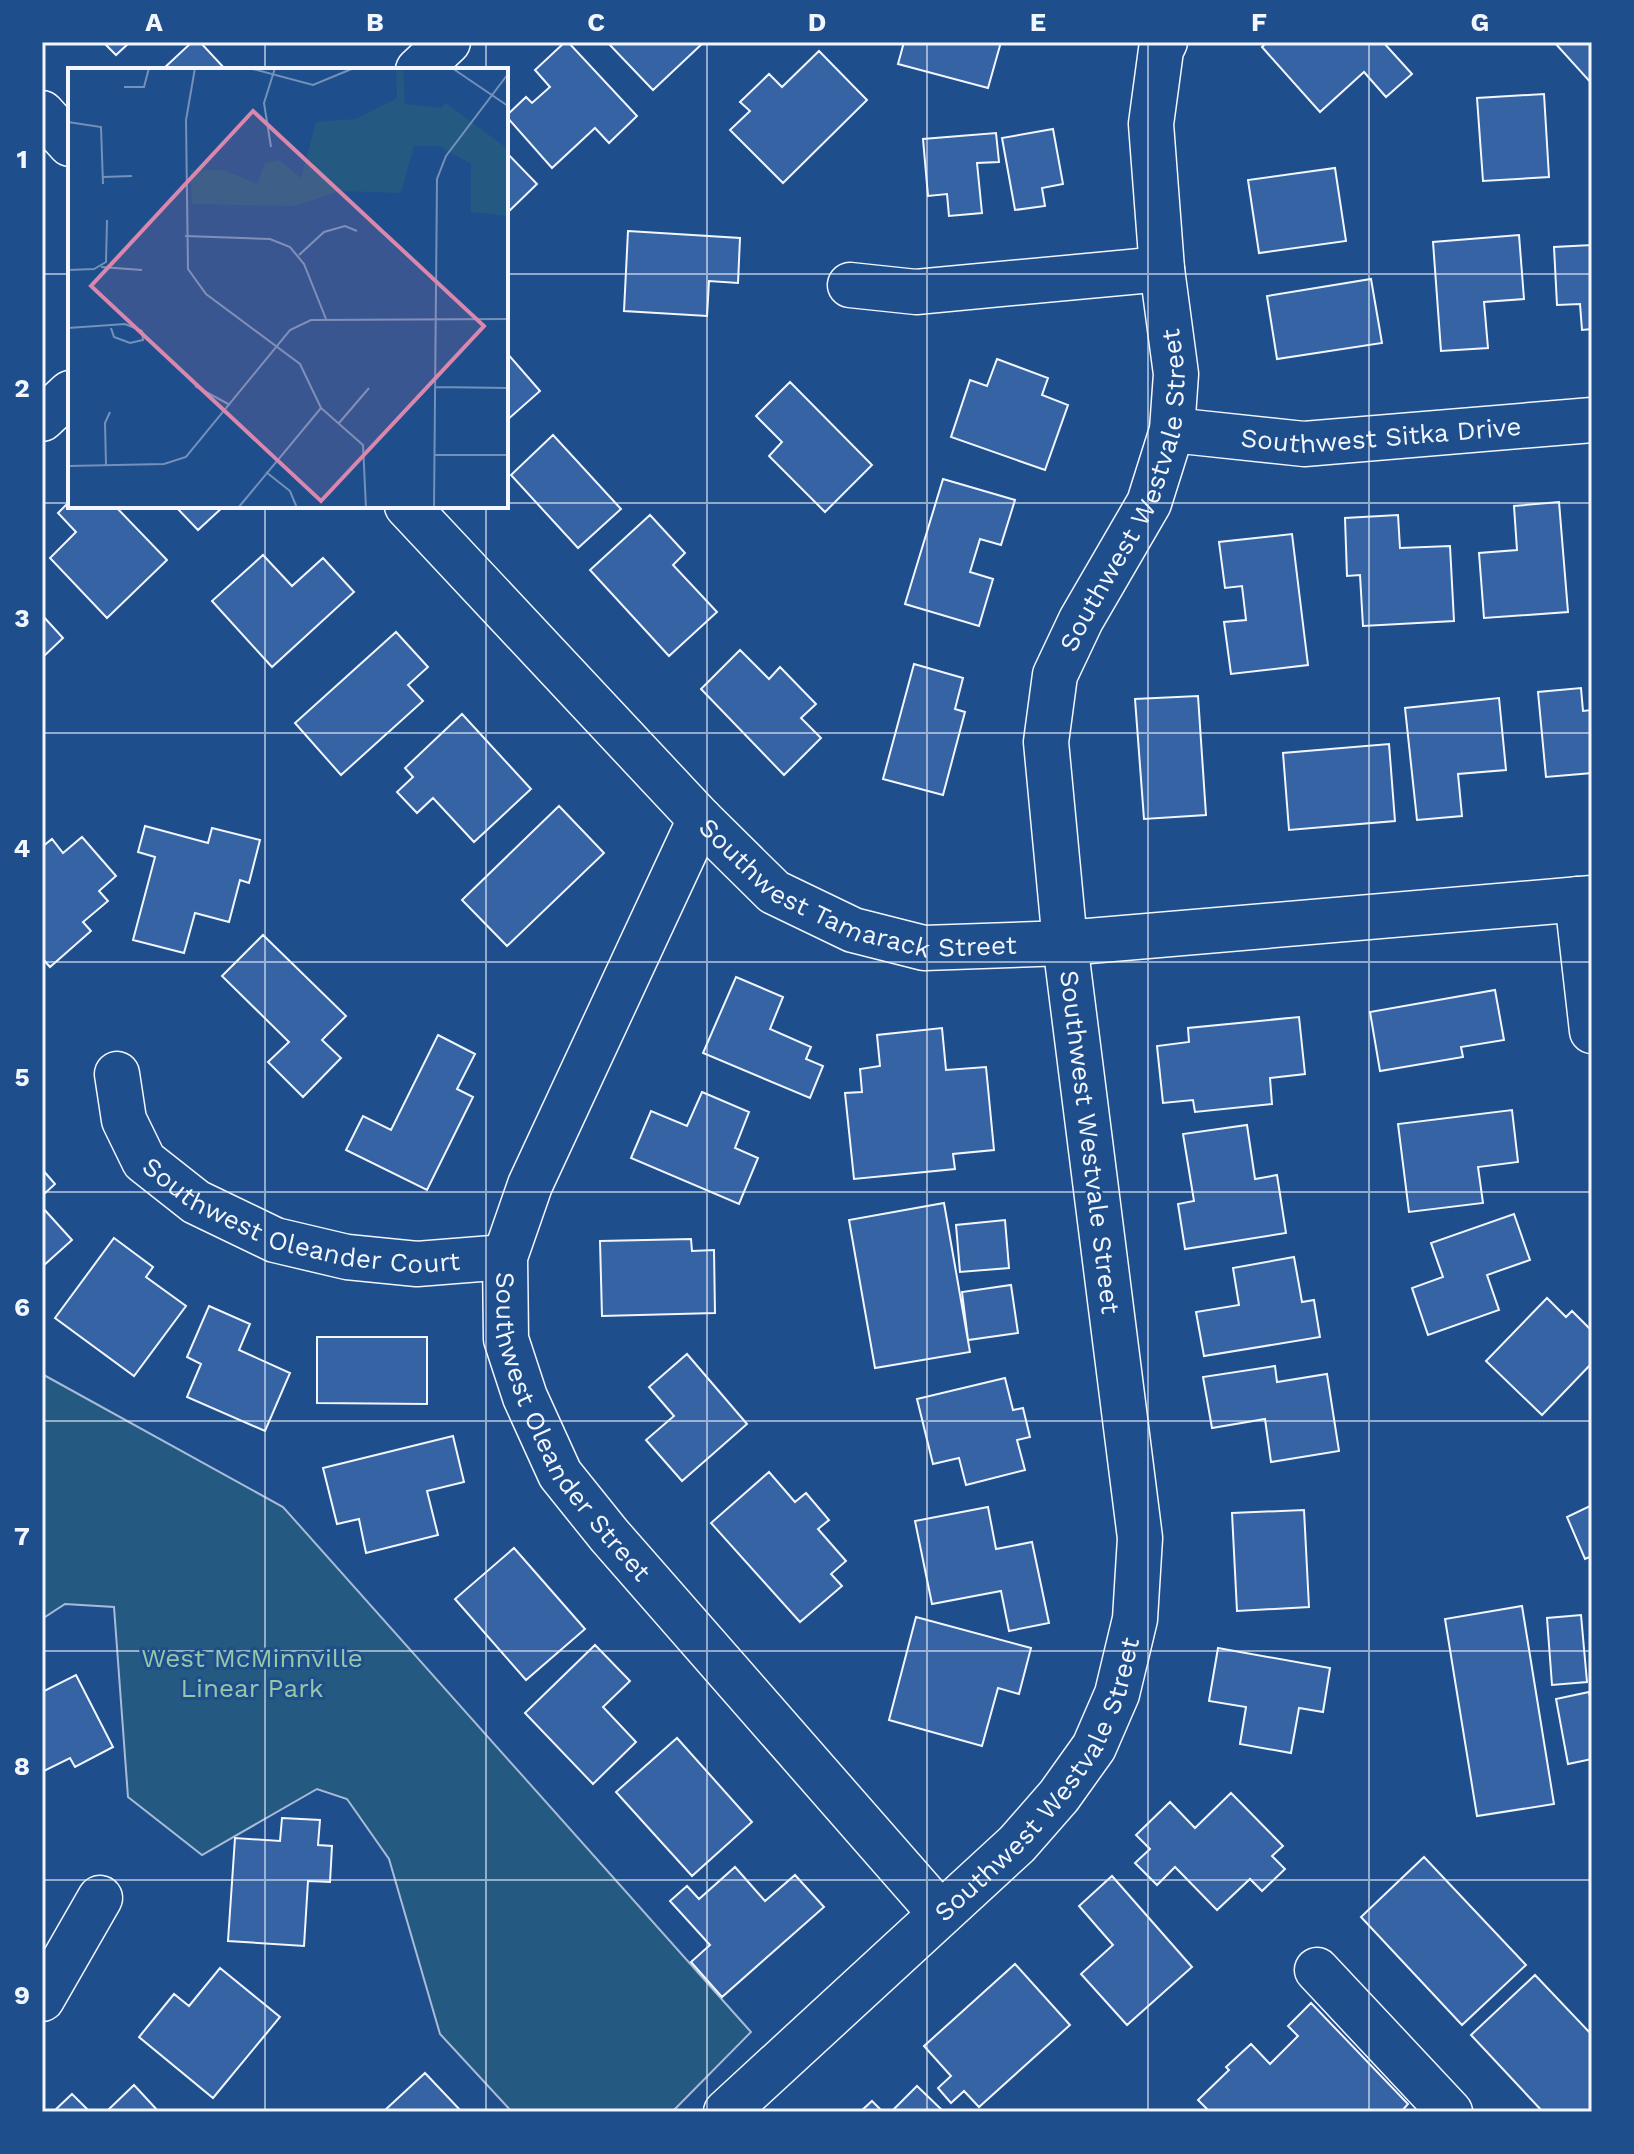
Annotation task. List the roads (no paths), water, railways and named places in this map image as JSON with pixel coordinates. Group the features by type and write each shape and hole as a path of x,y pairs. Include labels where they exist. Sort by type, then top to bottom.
{"street":[{"path":"420,68 448,42"},
{"name":"Southwest Westvale Street","path":"726,2112 1017,1844 1059,1796 1094,1747 1117,1694 1135,1619 1140,1538 1065,943 1046,742 1055,675 1081,620 1149,503 1172,430 1176,374 1162,269 1151,124 1161,50 1165,42"},
{"path":"42,113 68,142"},
{"path":"850,285 916,292 1162,269"},
{"path":"42,419 68,395"},
{"name":"Southwest Sitka Drive","path":"1172,430 1304,444 1592,420"},
{"name":"Southwest Tamarack Street","path":"409,508 700,819 774,892 853,930 924,948 1065,943 1584,899"},
{"name":"Southwest Oleander Street","path":"700,819 530,1185 505,1257 506,1339 525,1397 560,1474 609,1535 940,1913"},
{"path":"1584,899 1592,1031"},
{"name":"Southwest Oleander Court","path":"117,1074 124,1120 144,1161 196,1202 275,1240 347,1257 417,1264 505,1257"},
{"path":"42,1999 100,1898"},
{"path":"1317,1970 1450,2112"}],"park label":[{"name":"West McMinnville Linear Park","path":"252,1673"}]}
